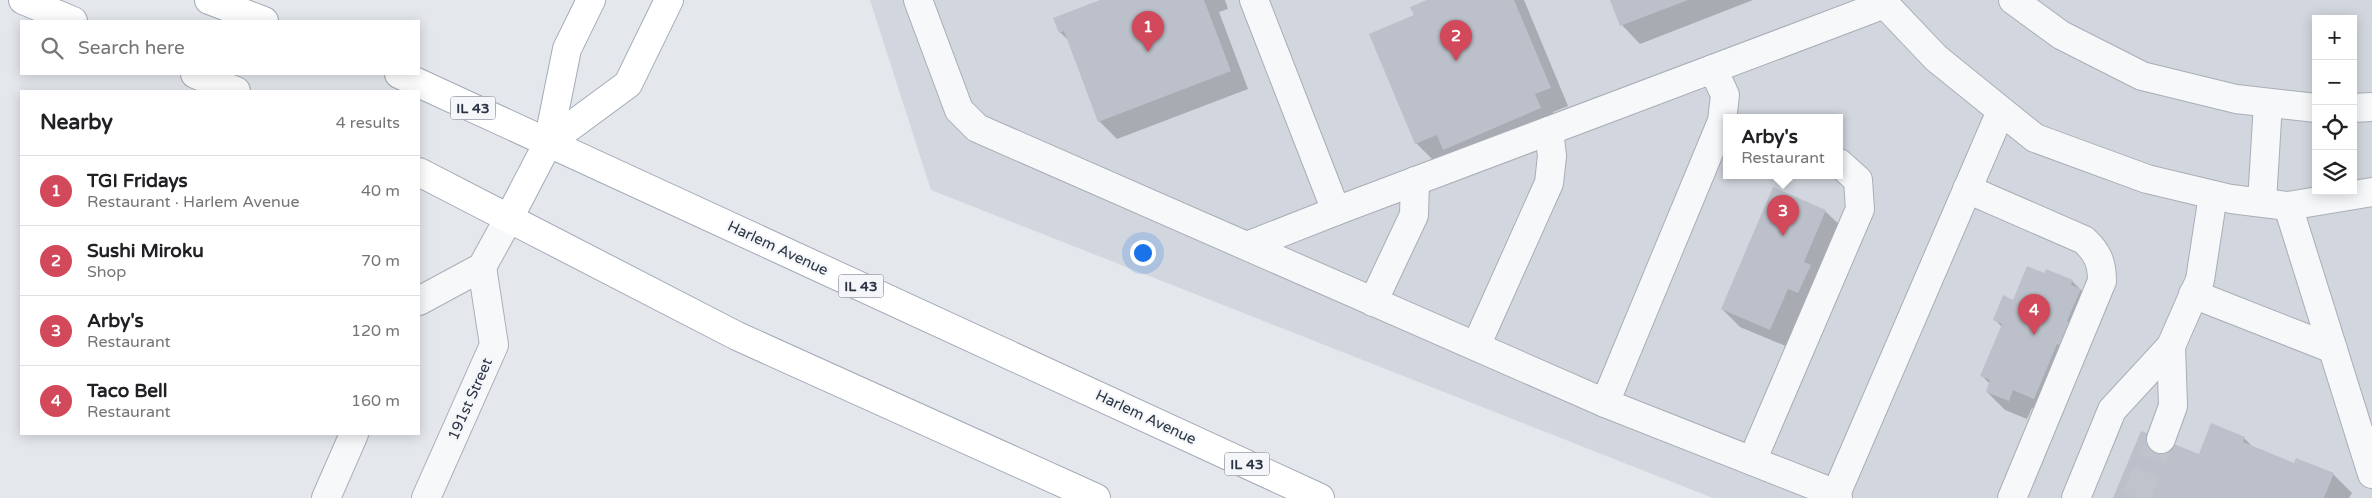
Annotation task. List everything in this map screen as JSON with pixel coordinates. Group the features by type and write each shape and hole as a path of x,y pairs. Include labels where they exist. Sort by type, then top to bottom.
{"main road":[{"path":"23,0 71,20"},
{"path":"209,0 261,20"},
{"path":"509,218 548,143 567,49 591,0"},
{"path":"548,143 628,84 670,0"},
{"path":"197,75 234,90"},
{"name":"Harlem Avenue","path":"401,75 1320,498"},
{"path":"420,173 737,336 1096,498"}],"street":[{"path":"918,0 959,110 977,128 1605,403 1837,496 2001,111"},
{"path":"1254,0 1336,211"},
{"path":"2013,0 2061,35 2142,76 2236,100 2312,108"},
{"path":"1247,246 1713,69 1883,2 1936,58 2035,138 2147,180 2213,195 2288,206 2372,192"},
{"path":"1713,69 1724,95 1726,114"},
{"path":"2262,202 2268,103"},
{"path":"2357,108 2372,107"},
{"path":"1605,403 1723,120"},
{"path":"1476,346 1549,183 1552,156 1549,131"},
{"path":"1752,461 1860,209 1848,172"},
{"path":"1373,302 1414,214 1415,181"},
{"path":"1967,189 2084,240 2096,252 2102,265 2102,281 2012,498"},
{"path":"2076,498 2112,410 2170,346 2200,280 2213,195"},
{"path":"2288,206 2372,474"},
{"path":"420,300 482,267 509,218"},
{"name":"191st Street","path":"426,498 494,345 482,267"},
{"path":"2193,294 2333,349"},
{"path":"2161,439 2174,406 2170,346"},
{"path":"326,498 354,435"}],"shaded area":[{"path":"870,0 2372,0 2372,498 1713,498 931,190"}],"building":[{"path":"1100,0 1204,0 1231,71 1098,122 1064,31 1059,33 1053,18"},
{"path":"1427,0 1514,0 1551,88 1535,94 1541,108 1443,150 1437,135 1415,144 1369,34 1414,15 1410,7"},
{"path":"1610,0 1688,0 1620,26"},
{"path":"1773,187 1826,210 1804,262 1811,265 1798,293 1788,289 1770,330 1721,309"},
{"path":"2027,266 2044,273 2046,269 2073,280 2071,285 2081,289 2067,321 2074,325 2064,347 2057,344 2034,399 2013,390 2009,401 1986,392 1990,380 1980,376 2002,324 1993,320 2003,295 2013,300"},
{"path":"2211,423 2245,437 2243,442 2294,463 2296,458 2334,473 2324,498 2113,498 2141,431 2199,454"}],"tunnel":[{"path":"2136,498 2161,439"}],"place":[{"name":"TGI Fridays","path":"1148,52"},
{"name":"Sushi Miroku","path":"1456,61"},
{"name":"Arby's","path":"1783,236"},
{"name":"Taco Bell","path":"2034,335"}]}
